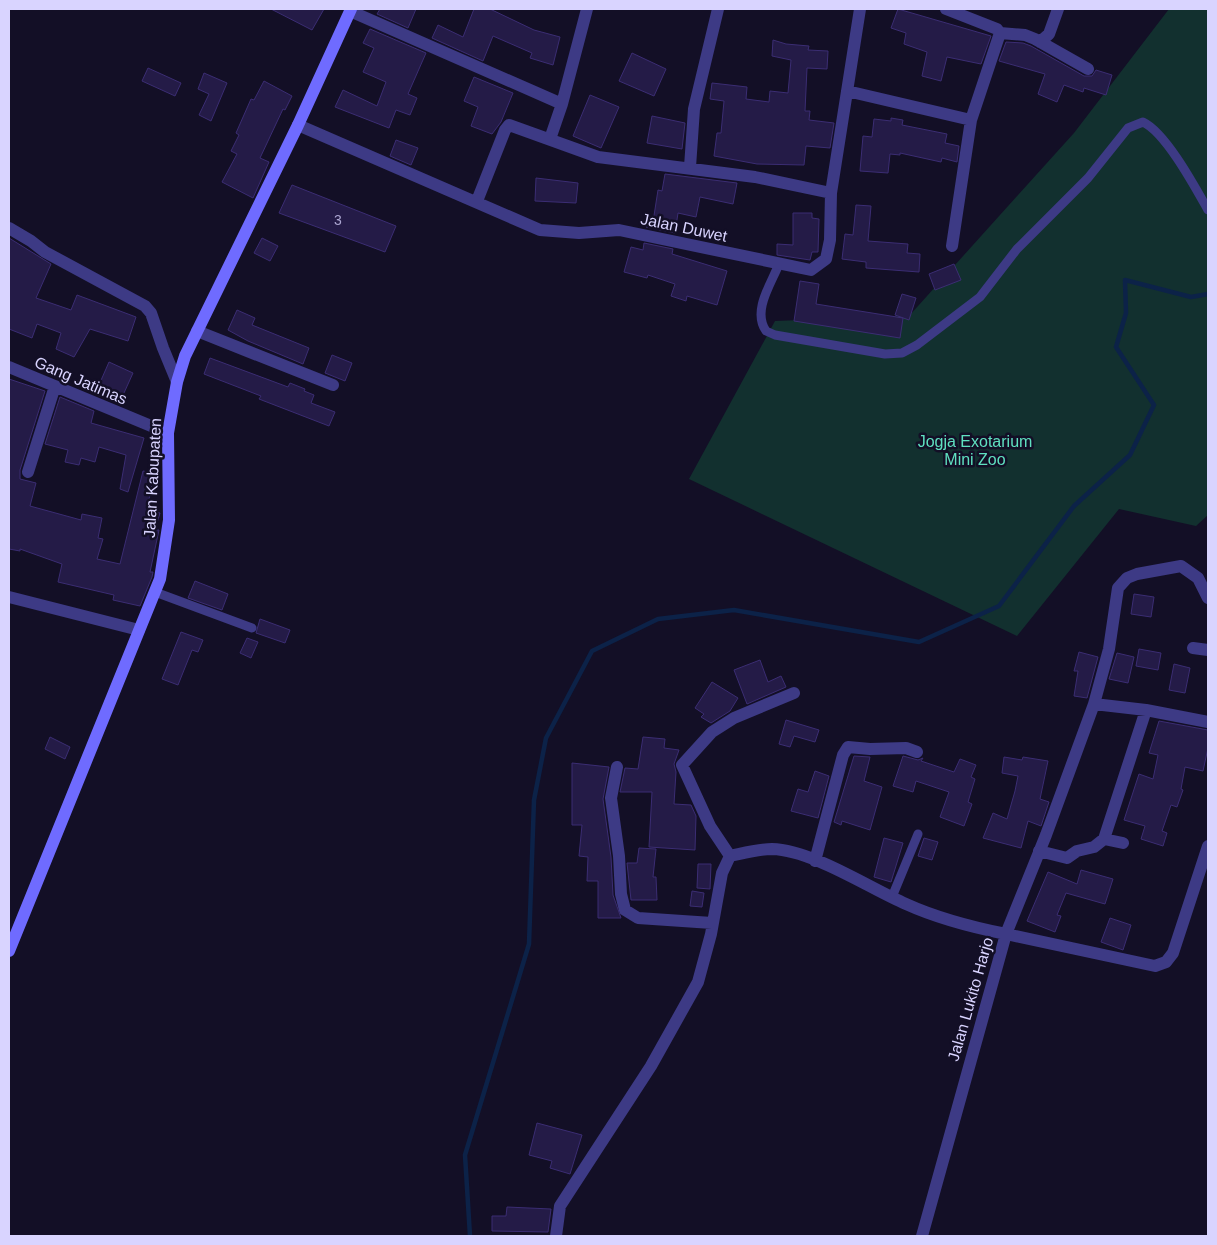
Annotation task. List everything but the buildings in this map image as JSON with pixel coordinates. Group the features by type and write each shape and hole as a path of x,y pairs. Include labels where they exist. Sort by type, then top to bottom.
{"main road":[{"name":"Jalan Kabupaten","path":"9,951 160,579 169,520 168,433 177,382 197,330 298,125 351,10"}],"street":[{"path":"550,139 562,104 587,9"},
{"path":"690,168 694,109 718,9"},
{"name":"Jalan Duwet","path":"298,125 477,201 540,230 579,233 619,230 810,270 826,259 830,240 831,193 860,9"},
{"path":"946,9 996,29 1000,33 1025,35 1088,69"},
{"path":"1040,42 1049,34 1058,9"},
{"path":"351,10 562,104"},
{"path":"952,246 972,120 1000,33"},
{"path":"847,91 972,120"},
{"path":"477,201 506,126 513,125 574,149 618,161 755,177 831,193"},
{"path":"9,228 45,252 145,306 151,313 177,382"},
{"path":"197,330 333,385"},
{"name":"Gang Jatimas","path":"9,367 168,433"},
{"path":"28,472 55,386"},
{"path":"730,856 773,849 787,851 815,860 892,897 955,924 1006,934 1094,704 1109,649 1114,598 1121,584 1137,574 1181,566 1198,578 1208,598"},
{"path":"9,597 139,630"},
{"path":"1193,648 1208,650"},
{"path":"730,856 710,826 682,765 712,732 734,718 794,693"},
{"path":"1094,704 1146,710 1208,722"},
{"path":"1039,851 1067,858 1077,851 1094,847 1104,839 1146,710"},
{"path":"815,860 843,755 848,747 870,749 906,748 917,752"},
{"path":"618,767 611,798 620,856 620,894 624,910 638,918 712,923"},
{"path":"1104,839 1123,843"},
{"name":"Jalan Lukito Harjo","path":"922,1236 1006,934 1155,966 1166,962 1173,953 1208,846"},
{"path":"556,1236 560,1206 651,1066 698,982 722,873 730,856"}],"lane":[{"path":"779,264 761,309 760,318 766,330 775,334 885,354 902,353 917,345 980,296 1017,249 1088,178 1128,128 1143,122 1150,125 1164,141 1208,210"},
{"path":"155,592 252,628"},
{"path":"892,897 918,834"}],"green space":[{"name":"Jogja Exotarium Mini Zoo","path":"1169,9 1208,9 1208,515 1196,526 1119,509 1017,636 689,479 775,321 909,316 1074,133"}],"waterway":[{"path":"470,1236 465,1155 529,944 534,800 546,738 592,651 658,619 734,610 919,642 999,606 1074,506 1130,455 1154,405 1116,347 1126,313 1125,280 1191,297 1208,294"}]}
